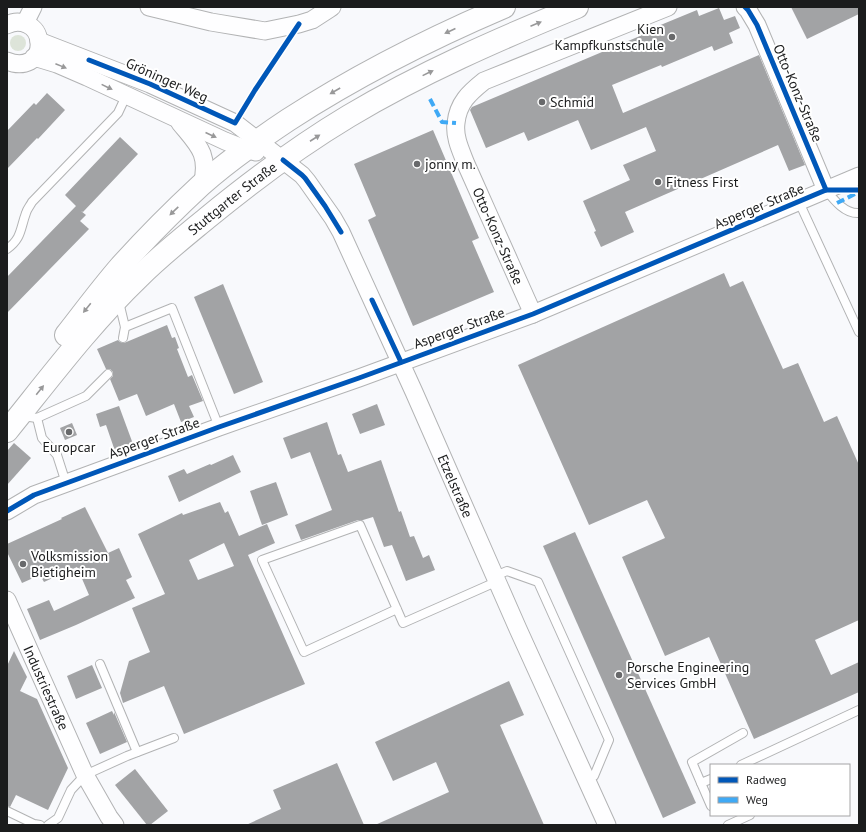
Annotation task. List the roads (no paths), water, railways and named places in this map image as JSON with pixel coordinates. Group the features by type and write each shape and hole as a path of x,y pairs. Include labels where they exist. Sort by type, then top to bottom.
{"main road":[{"name":"Stuttgarter Straße","path":"18,418 120,268 171,214 202,185 252,145 315,103 367,73 446,33 504,7"},
{"name":"Stuttgarter Straße","path":"18,418 92,326 138,277 186,235 246,187 283,160 348,117 417,78 577,7"}],"street":[{"path":"25,23 33,7"},
{"path":"149,7 212,22 265,31 312,20 332,7"},
{"name":"Otto-Konz-Straße","path":"533,314 458,143 456,123 461,106 465,98 484,81 668,7"},
{"name":"Otto-Konz-Straße","path":"745,7 757,25 826,190"},
{"path":"7,25 18,22 25,23 31,26 38,35 37,49 28,62 14,64 7,61"},
{"name":"Gröninger Weg","path":"37,49 150,84 235,123 252,145"},
{"name":"Gröninger Weg","path":"37,49 57,64 177,120 229,143 252,145 283,160"},
{"name":"Gröninger Weg","path":"177,120 200,148 205,166 205,174 202,185"},
{"name":"Etzelstraße","path":"283,160 305,178 341,232 401,362 607,825"},
{"name":"Asperger Straße","path":"7,511 34,495 66,483 219,426 360,378 533,314 859,176"},
{"name":"Industriestraße","path":"7,600 85,775 115,825"}],"lane":[{"path":"7,249 16,241 26,212 32,202 118,112 126,96"},
{"path":"826,190 837,203 848,211 859,213"},
{"path":"799,202 859,332"},
{"path":"118,298 125,327 123,338"},
{"path":"125,327 172,308 219,426"},
{"path":"18,418 86,396 108,374"},
{"path":"18,418 42,438 57,455 66,483"},
{"path":"397,609 304,652 262,560 360,524 404,623 496,578 507,570 538,582 609,740 594,776 586,780"},
{"path":"100,664 136,752"},
{"path":"743,764 859,710"},
{"path":"710,804 692,762 743,732"},
{"path":"48,825 58,818 71,790 85,775 136,752 174,738"},
{"path":"701,783 710,779"},
{"path":"7,811 34,824 40,825"},
{"path":"728,825 748,816"}],"place":[{"name":"Kien Kampfkunstschule","path":"672,37"},
{"name":"Schmid","path":"542,102"},
{"name":"jonny m.","path":"417,164"},
{"name":"Fitness First","path":"658,182"},
{"name":"Europcar","path":"69,432"},
{"name":"Volksmission Bietigheim","path":"23,564"},
{"name":"Porsche Engineering Services GmbH","path":"619,675"}]}
